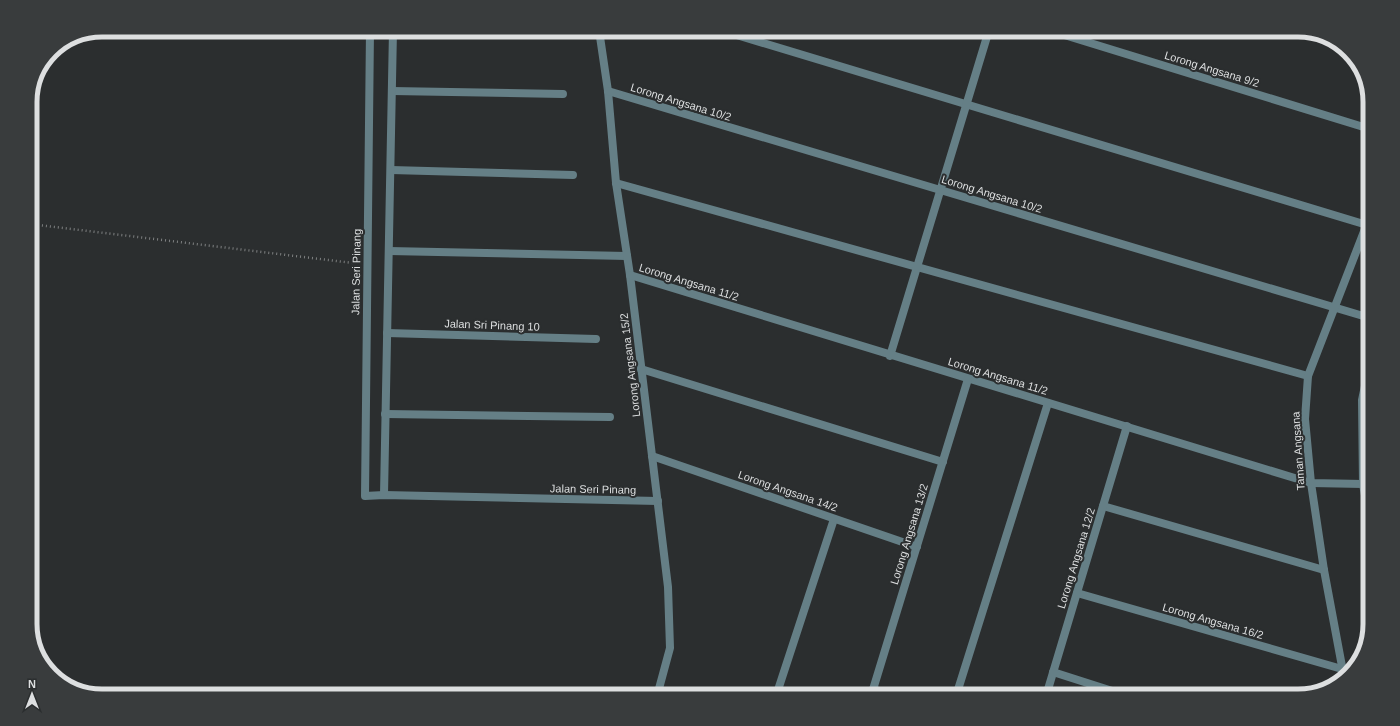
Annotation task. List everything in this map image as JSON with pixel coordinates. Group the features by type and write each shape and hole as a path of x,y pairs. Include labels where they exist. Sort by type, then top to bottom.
{"street":[{"name":"Jalan Seri Pinang","path":"370,37 365,496 384,495 658,502"},
{"path":"384,495 393,37"},
{"name":"Lorong Angsana 15/2","path":"600,37 608,92 616,183 630,275 668,587 670,648 659,689"},
{"path":"743,37 1363,224"},
{"path":"890,356 987,37"},
{"name":"Lorong Angsana 9/2","path":"1071,37 1363,127"},
{"path":"392,91 563,94"},
{"name":"Lorong Angsana 10/2","path":"608,92 1363,316"},
{"path":"391,170 573,175"},
{"path":"616,183 1308,376"},
{"name":"Taman Angsana","path":"1343,671 1324,570 1311,483 1305,419 1308,376 1363,235"},
{"path":"389,251 627,256"},
{"name":"Lorong Angsana 11/2","path":"630,275 890,356 1048,402 1311,483 1363,484"},
{"name":"Jalan Sri Pinang 10","path":"387,333 596,339"},
{"path":"641,369 943,462"},
{"name":"Lorong Angsana 13/2","path":"873,689 968,379"},
{"path":"1363,395 1363,484"},
{"path":"958,689 1048,402"},
{"path":"385,414 610,417"},
{"name":"Lorong Angsana 12/2","path":"1048,689 1127,426"},
{"name":"Lorong Angsana 14/2","path":"652,456 917,547"},
{"path":"1103,506 1324,570"},
{"path":"778,689 834,519"},
{"name":"Lorong Angsana 16/2","path":"1077,593 1341,673"},
{"path":"1053,672 1106,689"}],"path":[{"path":"37,225 367,265"}]}
